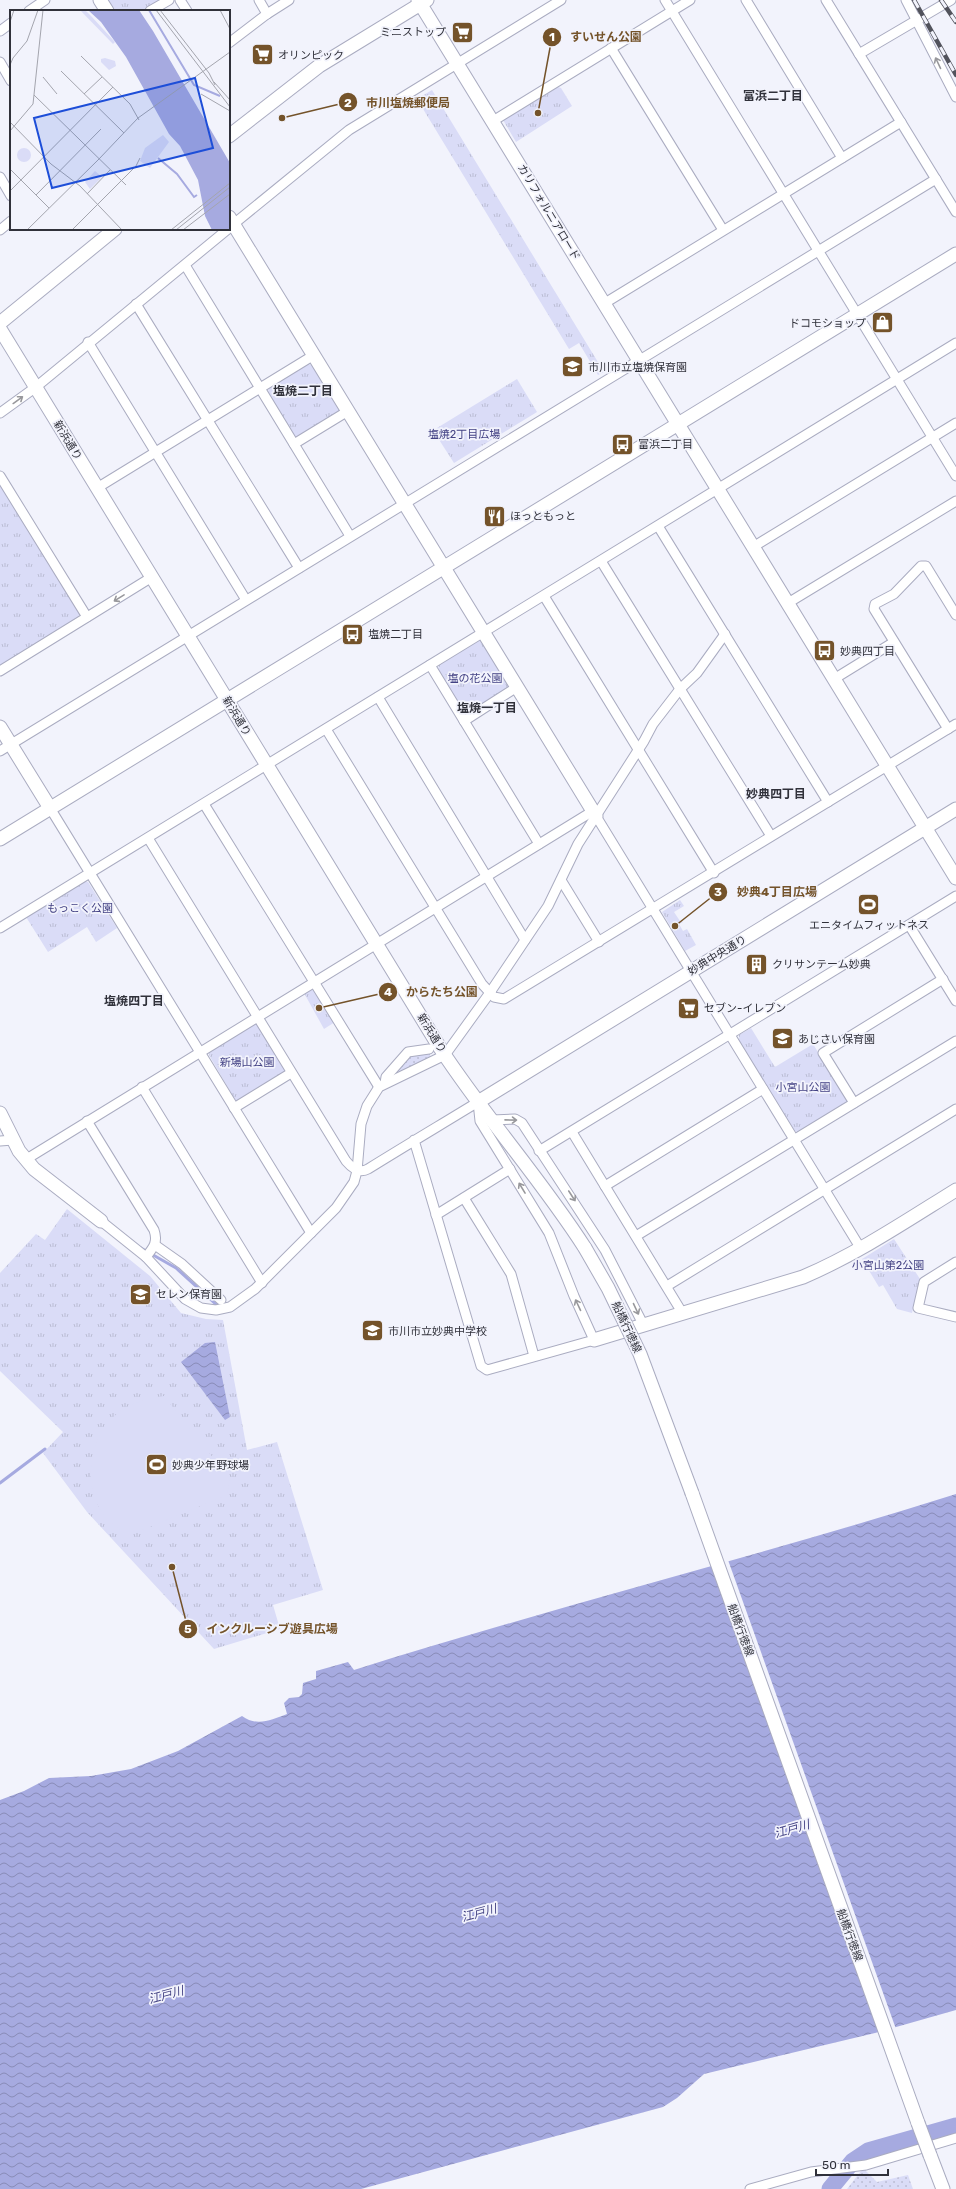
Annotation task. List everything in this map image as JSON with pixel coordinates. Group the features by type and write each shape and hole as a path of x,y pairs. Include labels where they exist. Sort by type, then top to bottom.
{"street":[{"path":"33,7 45,0"},
{"path":"100,0 106,10"},
{"path":"152,10 169,0"},
{"path":"180,0 186,10"},
{"path":"259,0 267,14"},
{"path":"230,42 267,14 289,0"},
{"path":"561,0 349,130 230,224 314,355 861,1249"},
{"path":"665,0 956,476"},
{"path":"493,121 690,0"},
{"path":"746,0 842,158"},
{"path":"826,0 956,212"},
{"path":"906,0 956,97"},
{"path":"859,54 951,0 956,8"},
{"path":"230,135 319,66 422,1"},
{"name":"カリフォルニアロード","path":"422,1 457,63 956,878"},
{"path":"0,31 10,24"},
{"path":"611,48 723,230"},
{"path":"0,62 10,79"},
{"path":"605,304 723,230 901,122"},
{"path":"0,177 10,194"},
{"path":"5,748 936,179"},
{"path":"0,230 10,222"},
{"path":"0,323 114,230"},
{"path":"0,413 36,387 88,342 185,265 223,230"},
{"path":"0,839 956,254"},
{"path":"185,265 350,536"},
{"path":"136,304 299,568"},
{"name":"新浜通り","path":"0,329 445,1056 478,1102"},
{"path":"88,342 246,600"},
{"path":"0,928 956,343"},
{"path":"97,488 314,355"},
{"path":"294,444 348,411"},
{"path":"753,546 956,423"},
{"path":"0,476 87,617"},
{"path":"788,603 956,501"},
{"path":"658,526 828,802"},
{"path":"601,561 771,836"},
{"path":"326,729 489,994 499,999 511,997 714,873 771,836 952,727 894,642 874,609 875,604 894,594 921,566 926,566 956,615"},
{"path":"0,671 152,578"},
{"path":"544,596 714,873"},
{"path":"382,1085 445,1056 548,906 594,813 639,750 653,724 680,689 698,673 725,634"},
{"path":"834,679 894,642"},
{"path":"430,665 539,844"},
{"path":"464,721 517,687"},
{"path":"378,697 488,876 525,940"},
{"path":"0,727 5,748 50,808 311,1233"},
{"path":"204,804 314,982 382,1085"},
{"name":"妙典中央通り","path":"478,1102 956,809"},
{"path":"25,1160 539,844 594,813"},
{"path":"148,838 346,1161 357,1171 365,1171 478,1102 480,1121 549,1233 574,1296 594,1340"},
{"path":"561,880 599,942"},
{"path":"539,1151 956,896"},
{"path":"910,925 956,1001"},
{"path":"854,1103 823,1053 943,979"},
{"path":"636,1236 956,1041"},
{"path":"0,1113 6,1140 34,1169 146,1257 184,1299 201,1308 216,1310 230,1307 262,1283 336,1208 354,1182 357,1171 361,1124 367,1106 386,1077 408,1052 429,1049"},
{"path":"234,1108 292,1073"},
{"path":"142,1087 262,1283"},
{"path":"605,1186 763,1089"},
{"name":"船橋行徳線","path":"478,1102 558,1205 585,1248 626,1323 660,1405 943,2189"},
{"path":"667,1286 956,1109"},
{"path":"492,1120 518,1120 565,1186 605,1250 644,1326"},
{"path":"87,1121 154,1230 156,1238 155,1245 146,1257"},
{"path":"572,1132 683,1314"},
{"path":"414,1140 481,1366 487,1370 644,1326 784,1284 829,1266 861,1249 956,1190"},
{"path":"436,1214 510,1169"},
{"path":"464,1198 511,1274 534,1356"},
{"path":"155,1245 182,1264 221,1300"},
{"path":"956,1262 924,1282 918,1308 956,1317"},
{"path":"750,2189 811,2172 858,2167 956,2138"}],"green space":[{"path":"108,0 162,0 146,10 113,10"},
{"path":"558,87 561,88 572,106 516,142 503,120"},
{"path":"432,90 604,372 598,375 579,343 569,349 417,99"},
{"path":"308,364 312,365 340,409 339,413 299,438 295,437 268,392 269,388"},
{"name":"塩焼2丁目広場","path":"517,379 537,412 454,463 436,435 437,428"},
{"path":"0,484 80,614 78,617 0,666"},
{"name":"塩の花公園","path":"478,640 484,641 512,686 469,715 465,714 438,670 439,664"},
{"name":"もっこく公園","path":"83,881 88,882 117,928 96,942 87,927 48,952 26,917"},
{"path":"680,900 684,906 674,912 680,921 683,922 679,924 683,931 687,929 696,945 685,951 662,912"},
{"path":"311,988 316,989 335,1022 324,1029 304,993"},
{"name":"新場山公園","path":"253,1024 258,1024 286,1069 284,1074 240,1101 235,1100 209,1055 210,1050"},
{"name":"小宮山公園","path":"751,1028 775,1067 813,1044 847,1099 846,1104 798,1132 794,1131 739,1041 739,1035"},
{"path":"430,1053 430,1059 388,1077 409,1055"},
{"path":"67,1209 150,1276 181,1313 206,1319 223,1320 247,1450 277,1442 323,1590 273,1605 280,1629 214,1649 87,1512 43,1453 63,1432 0,1371 0,1273 36,1234 45,1240"},
{"name":"小宮山第2公園","path":"894,1239 920,1279 912,1313 897,1309 883,1285 879,1287 862,1259"},
{"name":"妙典少年野球場","path":"164,1396 230,1479 227,1495 128,1536 103,1514 97,1504 93,1494 91,1482 93,1455 97,1441 103,1429 112,1418 122,1410 134,1404 148,1399"},
{"path":"865,2170 877,2182 908,2175 913,2189 847,2189 861,2171"}],"water":[{"path":"215,1342 230,1417 225,1420 181,1362 205,1343"},
{"name":"江戸川","path":"956,1494 956,2010 875,2033 704,2074 677,2098 663,2107 361,2189 0,2189 0,1800 24,1791 49,1778 91,1776 131,1769 178,1751 242,1716 259,1722 287,1714 284,1703 289,1698 299,1697 302,1694 303,1683 316,1679 316,1671 348,1662 354,1670"}],"pier":[{"path":"728,1560 896,2029 881,2034 711,1564"}],"waterway":[{"path":"139,1247 176,1268 220,1308"},
{"path":"0,1483 45,1449"},
{"path":"830,2189 853,2161 868,2151 956,2126"}],"railway":[{"path":"914,0 956,75"},
{"path":"941,0 956,22"}],"place":[{"name":"ミニストップ","path":"462,32"},
{"name":"オリンピック","path":"262,55"},
{"name":"すいせん公園","path":"538,113"},
{"name":"市川塩焼郵便局","path":"282,118"},
{"name":"ドコモショップ","path":"882,323"},
{"name":"市川市立塩焼保育園","path":"573,367"},
{"name":"富浜二丁目","path":"623,444"},
{"name":"ほっともっと","path":"494,516"},
{"name":"塩焼二丁目","path":"352,634"},
{"name":"妙典四丁目","path":"824,651"},
{"name":"エニタイムフィットネス","path":"869,905"},
{"name":"妙典4丁目広場","path":"675,926"},
{"name":"クリサンテーム妙典","path":"756,964"},
{"name":"からたち公園","path":"319,1008"},
{"name":"セブン-イレブン","path":"689,1008"},
{"name":"あじさい保育園","path":"782,1039"},
{"name":"セレン保育園","path":"141,1294"},
{"name":"市川市立妙典中学校","path":"373,1331"},
{"name":"妙典少年野球場","path":"156,1465"},
{"name":"インクルーシブ遊具広場","path":"172,1567"}],"district":[{"name":"富浜二丁目","path":"773,96"},
{"name":"塩焼二丁目","path":"303,391"},
{"name":"塩焼一丁目","path":"487,708"},
{"name":"妙典四丁目","path":"776,794"},
{"name":"塩焼四丁目","path":"134,1001"}]}
